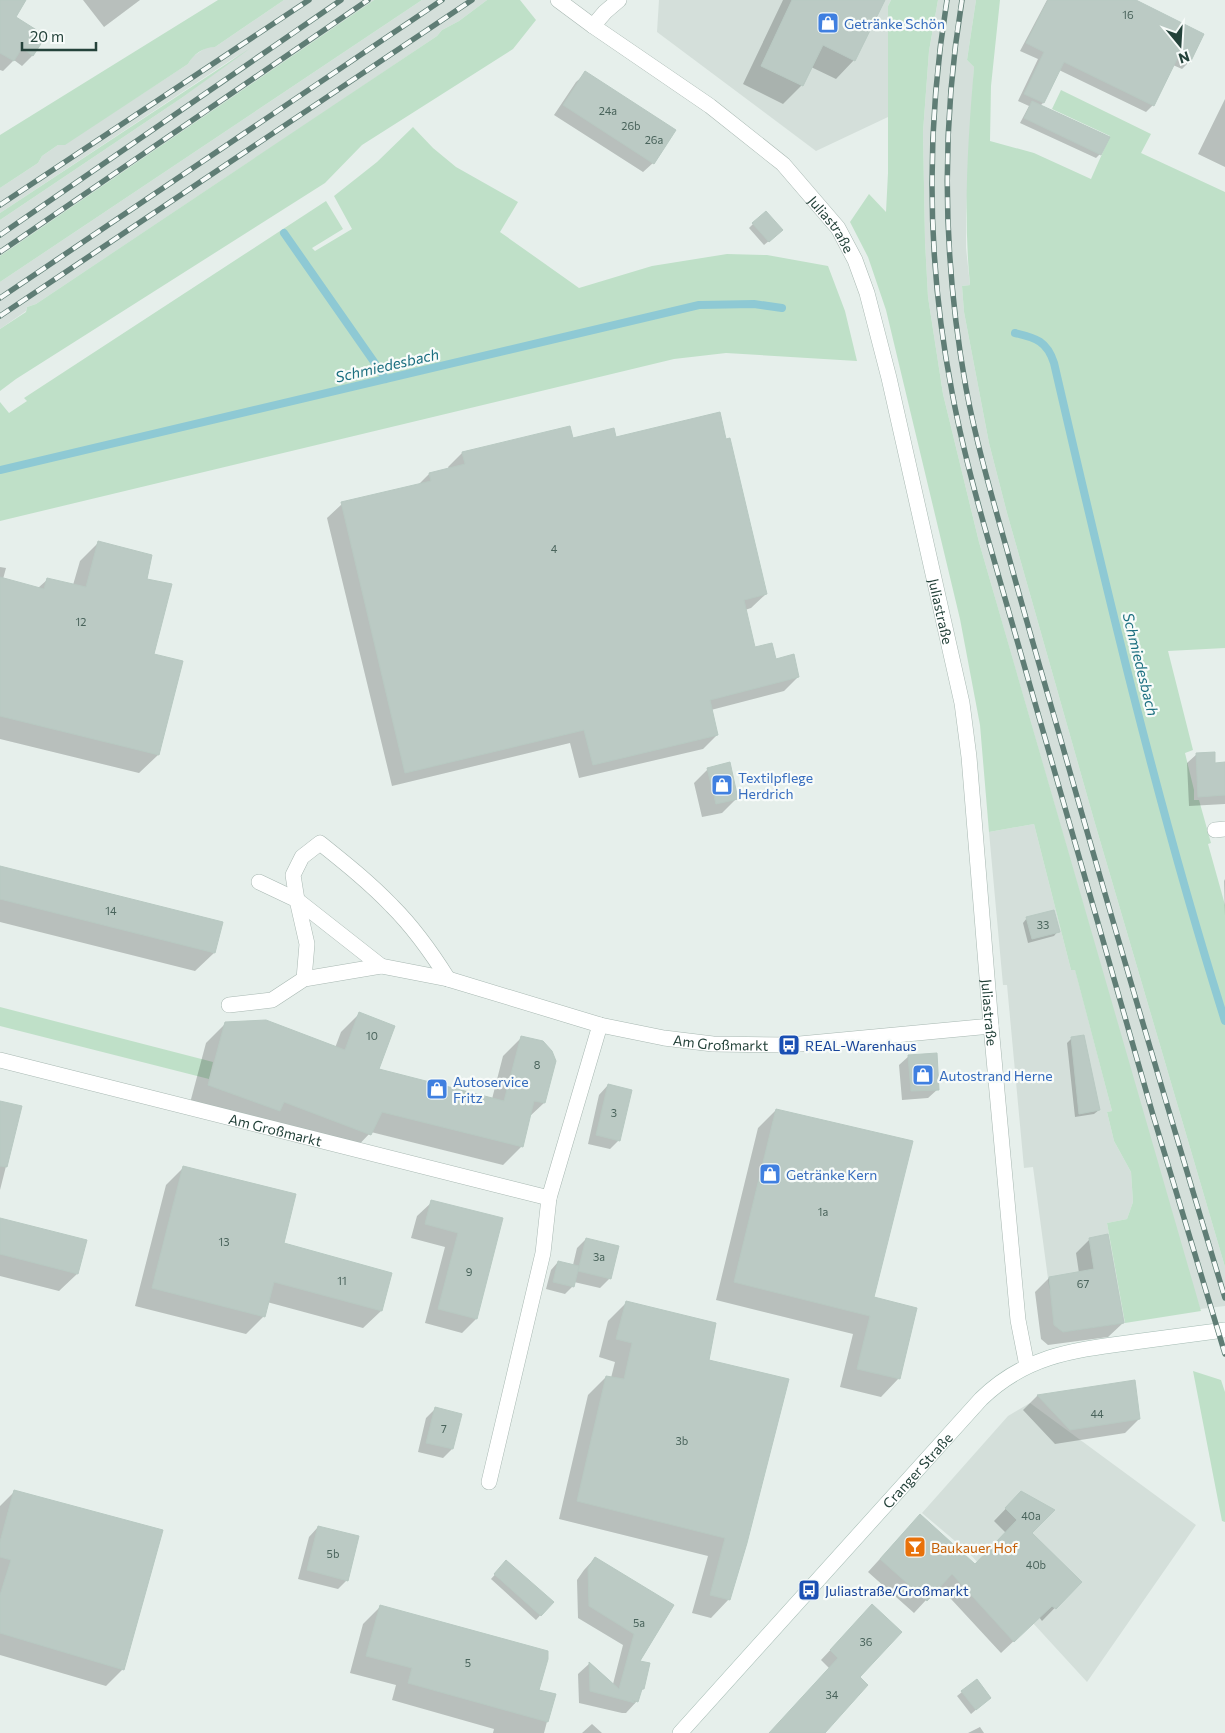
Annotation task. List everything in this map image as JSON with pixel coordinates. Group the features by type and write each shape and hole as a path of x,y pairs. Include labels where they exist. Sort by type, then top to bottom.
{"street":[{"name":"Juliastraße","path":"558,0 710,106 783,164 838,228 855,260 867,293 889,378 962,703 970,767 1018,1320 1027,1366"},
{"path":"593,26 605,12 620,0"},
{"path":"304,979 307,944 293,875 302,857 320,843 393,906 436,960 448,979"},
{"name":"Am Großmarkt","path":"259,882 297,900 381,966"},
{"name":"Am Großmarkt","path":"229,1005 272,1000 304,979 381,966 448,979 600,1025 664,1038 713,1044 798,1044 991,1026"},
{"path":"489,1482 543,1253 549,1198 600,1025"},
{"name":"Am Großmarkt","path":"0,1060 549,1198"},
{"name":"Cranger Straße","path":"680,1733 981,1399 1005,1377 1046,1358 1083,1349 1225,1330"}],"shaded area":[{"path":"284,0 374,0 0,256 0,220 183,97 240,54 0,213 0,188 38,163 42,156 58,145 65,144 188,64 192,57 207,47 215,47"},
{"path":"422,0 487,0 339,102 36,304 27,307 26,311 0,329 0,282"},
{"path":"659,0 891,0 888,6 888,117 816,151 657,32"},
{"path":"938,0 976,0 967,60 974,67 966,215 966,248 970,285 962,286 964,312 989,443 1094,820 1225,1267 1225,1306 1200,1309 1191,1280 979,542 943,394 928,297 923,132 929,51"},
{"path":"1034,824 1071,970 1075,969 1112,1111 1107,1112 1114,1141 1131,1172 1133,1202 1127,1219 1107,1223 1125,1323 1064,1332 1049,1286 1033,1167 1024,1168 1007,985 1003,985 989,832"},
{"path":"1030,1403 1196,1525 1087,1682 968,1552 922,1513 1008,1416"}],"green space":[{"path":"218,0 284,0 215,47 199,52 188,64 65,145 58,145 42,156 38,163 0,188 0,135"},
{"path":"374,0 422,0 0,282 0,256"},
{"path":"487,0 520,0 536,20 513,49 362,145 325,183 0,391 0,329 26,312 27,307 36,304 437,36 442,30 459,21"},
{"path":"891,0 938,0 929,51 923,132 928,297 943,394 979,542 1201,1311 1125,1323 1107,1223 1127,1219 1133,1202 1131,1172 1114,1141 1107,1112 1112,1111 1075,970 1071,970 1034,824 989,832 980,725 960,619 886,310 868,257 850,222 869,194 886,212 888,173 888,6"},
{"path":"976,0 1000,0 991,86 990,141 1034,153 1091,179 1110,136 1052,109 1061,90 1151,134 1141,153 1225,192 1225,648 1168,651 1193,750 1185,753 1194,790 1194,800 1199,800 1211,843 1208,844 1225,905 1225,1267 1094,820 989,443 964,312 962,286 970,285 967,230 968,148 974,67 967,60"},
{"path":"252,47 183,97 0,220 0,213"},
{"path":"413,127 433,148 456,167 518,202 500,232 579,288 652,266 727,254 767,255 828,266 845,311 857,361 726,353 674,359 0,521 0,402 9,413 27,401 24,398 326,201 343,229 312,248 315,251 352,229 334,196 377,162"},
{"path":"0,1007 213,1062 209,1079 0,1026"},
{"path":"1193,1371 1221,1380 1225,1392 1225,1522 1222,1521"}],"building":[{"path":"0,0 26,0 16,17 46,36 33,56 22,48 14,61 0,53"},
{"name":"Getränke Schön","path":"792,0 885,0 855,61 823,45 803,86 761,66"},
{"path":"1048,0 1136,0 1204,34 1190,63 1178,57 1154,106 1064,62 1044,103 1024,94 1044,52 1026,43"},
{"path":"585,71 676,130 654,164 563,105"},
{"path":"1032,101 1110,137 1101,155 1024,118"},
{"path":"766,211 783,230 769,242 752,223"},
{"path":"720,412 726,439 730,438 767,594 744,600 755,647 772,643 776,659 794,654 799,677 710,700 718,735 593,765 584,730 405,773 341,502 431,481 429,473 465,464 462,452 570,426 573,438 614,428 616,437"},
{"path":"98,541 152,555 147,579 172,584 154,654 183,661 159,755 0,716 0,577 44,589 47,578 86,587"},
{"path":"1215,752 1215,763 1225,762 1225,795 1198,797 1196,753"},
{"path":"730,762 738,799 716,804 707,768"},
{"path":"0,866 223,922 215,953 0,899"},
{"path":"1054,910 1060,932 1032,939 1026,917"},
{"path":"359,1012 395,1026 379,1069 504,1101 521,1036 543,1041 552,1051 556,1061 545,1103 534,1101 523,1147 382,1112 371,1135 284,1102 280,1111 208,1085 225,1022 266,1020 345,1050"},
{"path":"1084,1035 1100,1110 1079,1114 1071,1037"},
{"path":"937,1053 939,1090 911,1091 908,1055"},
{"path":"608,1084 632,1090 620,1141 596,1135"},
{"path":"0,1101 22,1106 7,1167 0,1166"},
{"path":"776,1109 913,1141 874,1297 917,1308 900,1379 857,1369 870,1316 734,1282"},
{"path":"183,1166 296,1194 284,1243 392,1273 382,1311 274,1282 265,1317 152,1288"},
{"path":"431,1200 503,1218 477,1319 438,1309 458,1233 425,1224"},
{"path":"0,1218 87,1240 78,1274 0,1254"},
{"path":"1108,1234 1124,1323 1063,1332 1054,1325 1049,1277 1094,1269 1089,1238"},
{"path":"586,1238 619,1246 611,1279 578,1271"},
{"path":"558,1261 579,1266 574,1287 553,1282"},
{"path":"626,1301 716,1323 709,1360 789,1379 747,1543 730,1600 710,1595 725,1538 577,1501 606,1376 624,1379 632,1343 616,1339"},
{"path":"1135,1380 1140,1419 1070,1430 1037,1395"},
{"path":"435,1407 462,1414 453,1449 426,1443"},
{"path":"14,1490 163,1530 124,1670 0,1633 0,1595 11,1560 0,1557 0,1542"},
{"path":"1021,1491 1055,1510 1032,1533 1082,1582 1056,1609 1052,1606 1014,1642 952,1574 927,1601 880,1559 920,1514 975,1564 1017,1520 1005,1508"},
{"path":"318,1526 359,1536 348,1581 307,1570"},
{"path":"595,1557 674,1605 640,1661 650,1663 644,1689 642,1689 638,1702 632,1700 635,1703 590,1691 589,1662 619,1689 634,1634 589,1606 588,1568"},
{"path":"506,1560 554,1602 541,1616 494,1574"},
{"path":"872,1604 902,1632 860,1677 868,1685 825,1733 769,1733 838,1658 830,1650"},
{"path":"380,1605 548,1651 548,1659 539,1690 556,1694 548,1722 408,1683 412,1668 366,1656"},
{"path":"977,1679 991,1698 976,1710 961,1691"}],"waterway":[{"path":"284,233 386,379"},
{"name":"Schmiedesbach","path":"0,470 699,305 754,304 782,308"},
{"name":"Schmiedesbach","path":"1015,333 1035,339 1044,345 1054,363 1154,776 1225,1021"}],"railway":[{"path":"0,205 309,0"},
{"path":"0,235 341,0"},
{"path":"0,252 368,0"},
{"path":"0,298 442,0"},
{"path":"0,316 472,0"},
{"path":"947,0 935,98 932,196 938,294 944,343 956,410 968,466 988,539 1153,1115 1225,1354"},
{"path":"962,0 955,48 951,97 947,194 949,243 958,340 970,408 979,449 1035,651 1123,957 1225,1298"}],"place":[{"name":"Getränke Schön","path":"828,23"},
{"name":"Textilpflege Herdrich","path":"722,785"},
{"name":"REAL-Warenhaus","path":"789,1045"},
{"name":"Autostrand Herne","path":"923,1075"},
{"name":"Autoservice Fritz","path":"437,1089"},
{"name":"Getränke Kern","path":"770,1174"},
{"name":"Baukauer Hof","path":"915,1547"},
{"name":"Juliastraße/Großmarkt","path":"809,1590"}]}
